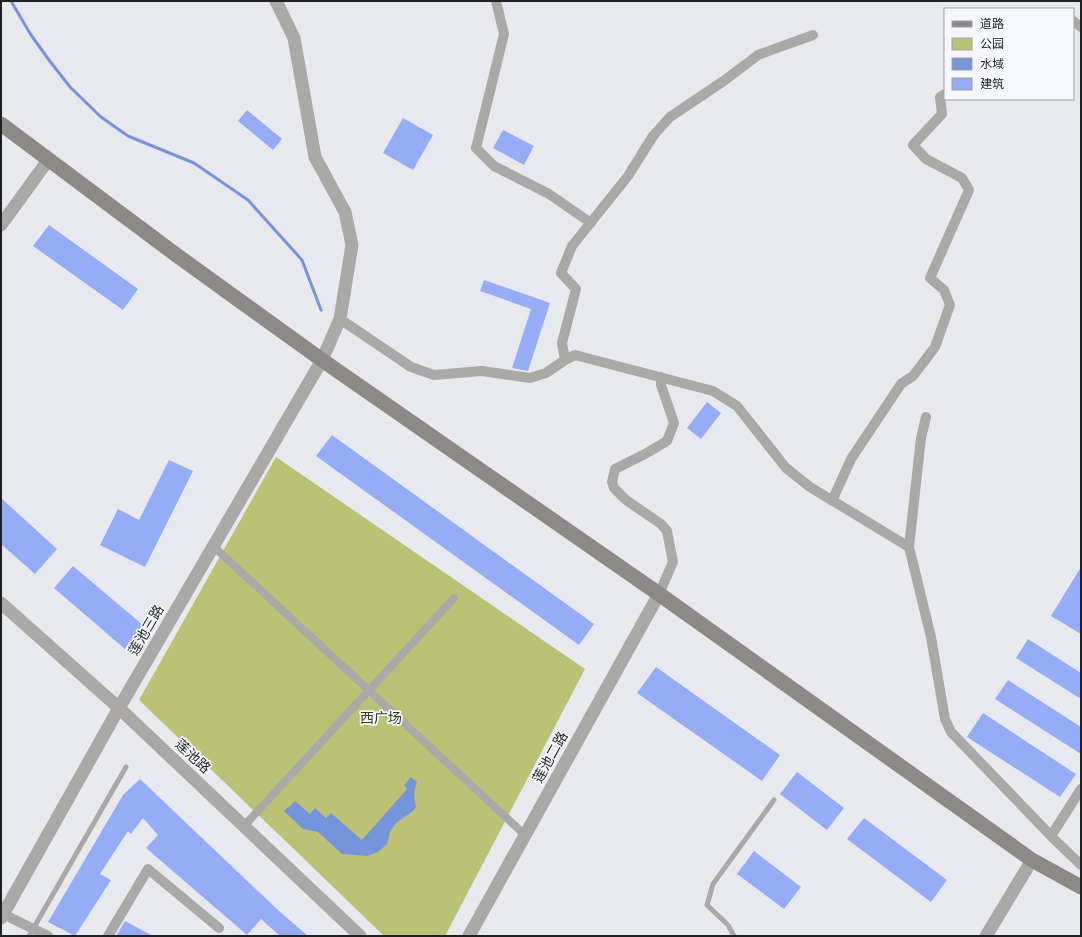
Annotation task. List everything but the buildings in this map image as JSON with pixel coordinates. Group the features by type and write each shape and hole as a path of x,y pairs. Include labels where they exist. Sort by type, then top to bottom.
{"main road":[{"path":"1,124 175,254 322,360 659,594 1032,860 1081,887"}],"street":[{"name":"莲池三路","path":"2,916 119,708 322,360 340,319 352,245 351,238 345,212 315,157 294,38 276,1"},
{"path":"496,1 504,34 476,148 494,166 549,194 591,223"},
{"path":"565,360 562,343 576,290 561,273 572,246 628,176 653,136 670,117 725,80 758,55 813,34"},
{"path":"832,501 851,458 901,384 913,376 934,347 950,305 944,290 930,278 969,190 962,178 926,158 913,145 942,114 940,97 944,95"},
{"path":"1,225 49,159"},
{"path":"340,319 410,367 434,375 482,371 530,378 546,373 565,360 576,355 713,391 737,406 786,468 810,487 909,547"},
{"path":"659,594 673,562 667,531 661,524 626,500 614,488 612,482 614,469 645,454 667,441 674,423 661,385 661,377"},
{"path":"926,417 921,438 909,547 931,637 945,718 951,732 1081,865"},
{"path":"214,546 525,834"},
{"name":"莲池二路","path":"469,936 659,594"},
{"path":"244,826 454,598"},
{"name":"莲池路","path":"1,603 119,708 360,936"},
{"path":"1052,836 1081,789"},
{"path":"986,936 1032,860"},
{"path":"108,936 148,869 219,928"},
{"path":"2,916 31,932 48,936"}],"lane":[{"path":"31,932 126,767"},
{"path":"734,936 728,926 707,905 713,884 774,800"}],"green space":[{"name":"西广场","path":"276,457 585,669 445,936 384,936 139,700"}],"water":[{"path":"411,777 417,782 414,794 416,807 413,811 396,823 390,832 387,844 378,852 367,856 342,854 318,832 303,829 284,811 295,801 310,814 315,808 326,818 331,813 362,840 407,789 404,785"}],"waterway":[{"path":"11,1 31,35 49,60 70,87 101,117 128,136 194,163 248,200 302,260 321,310"}]}
